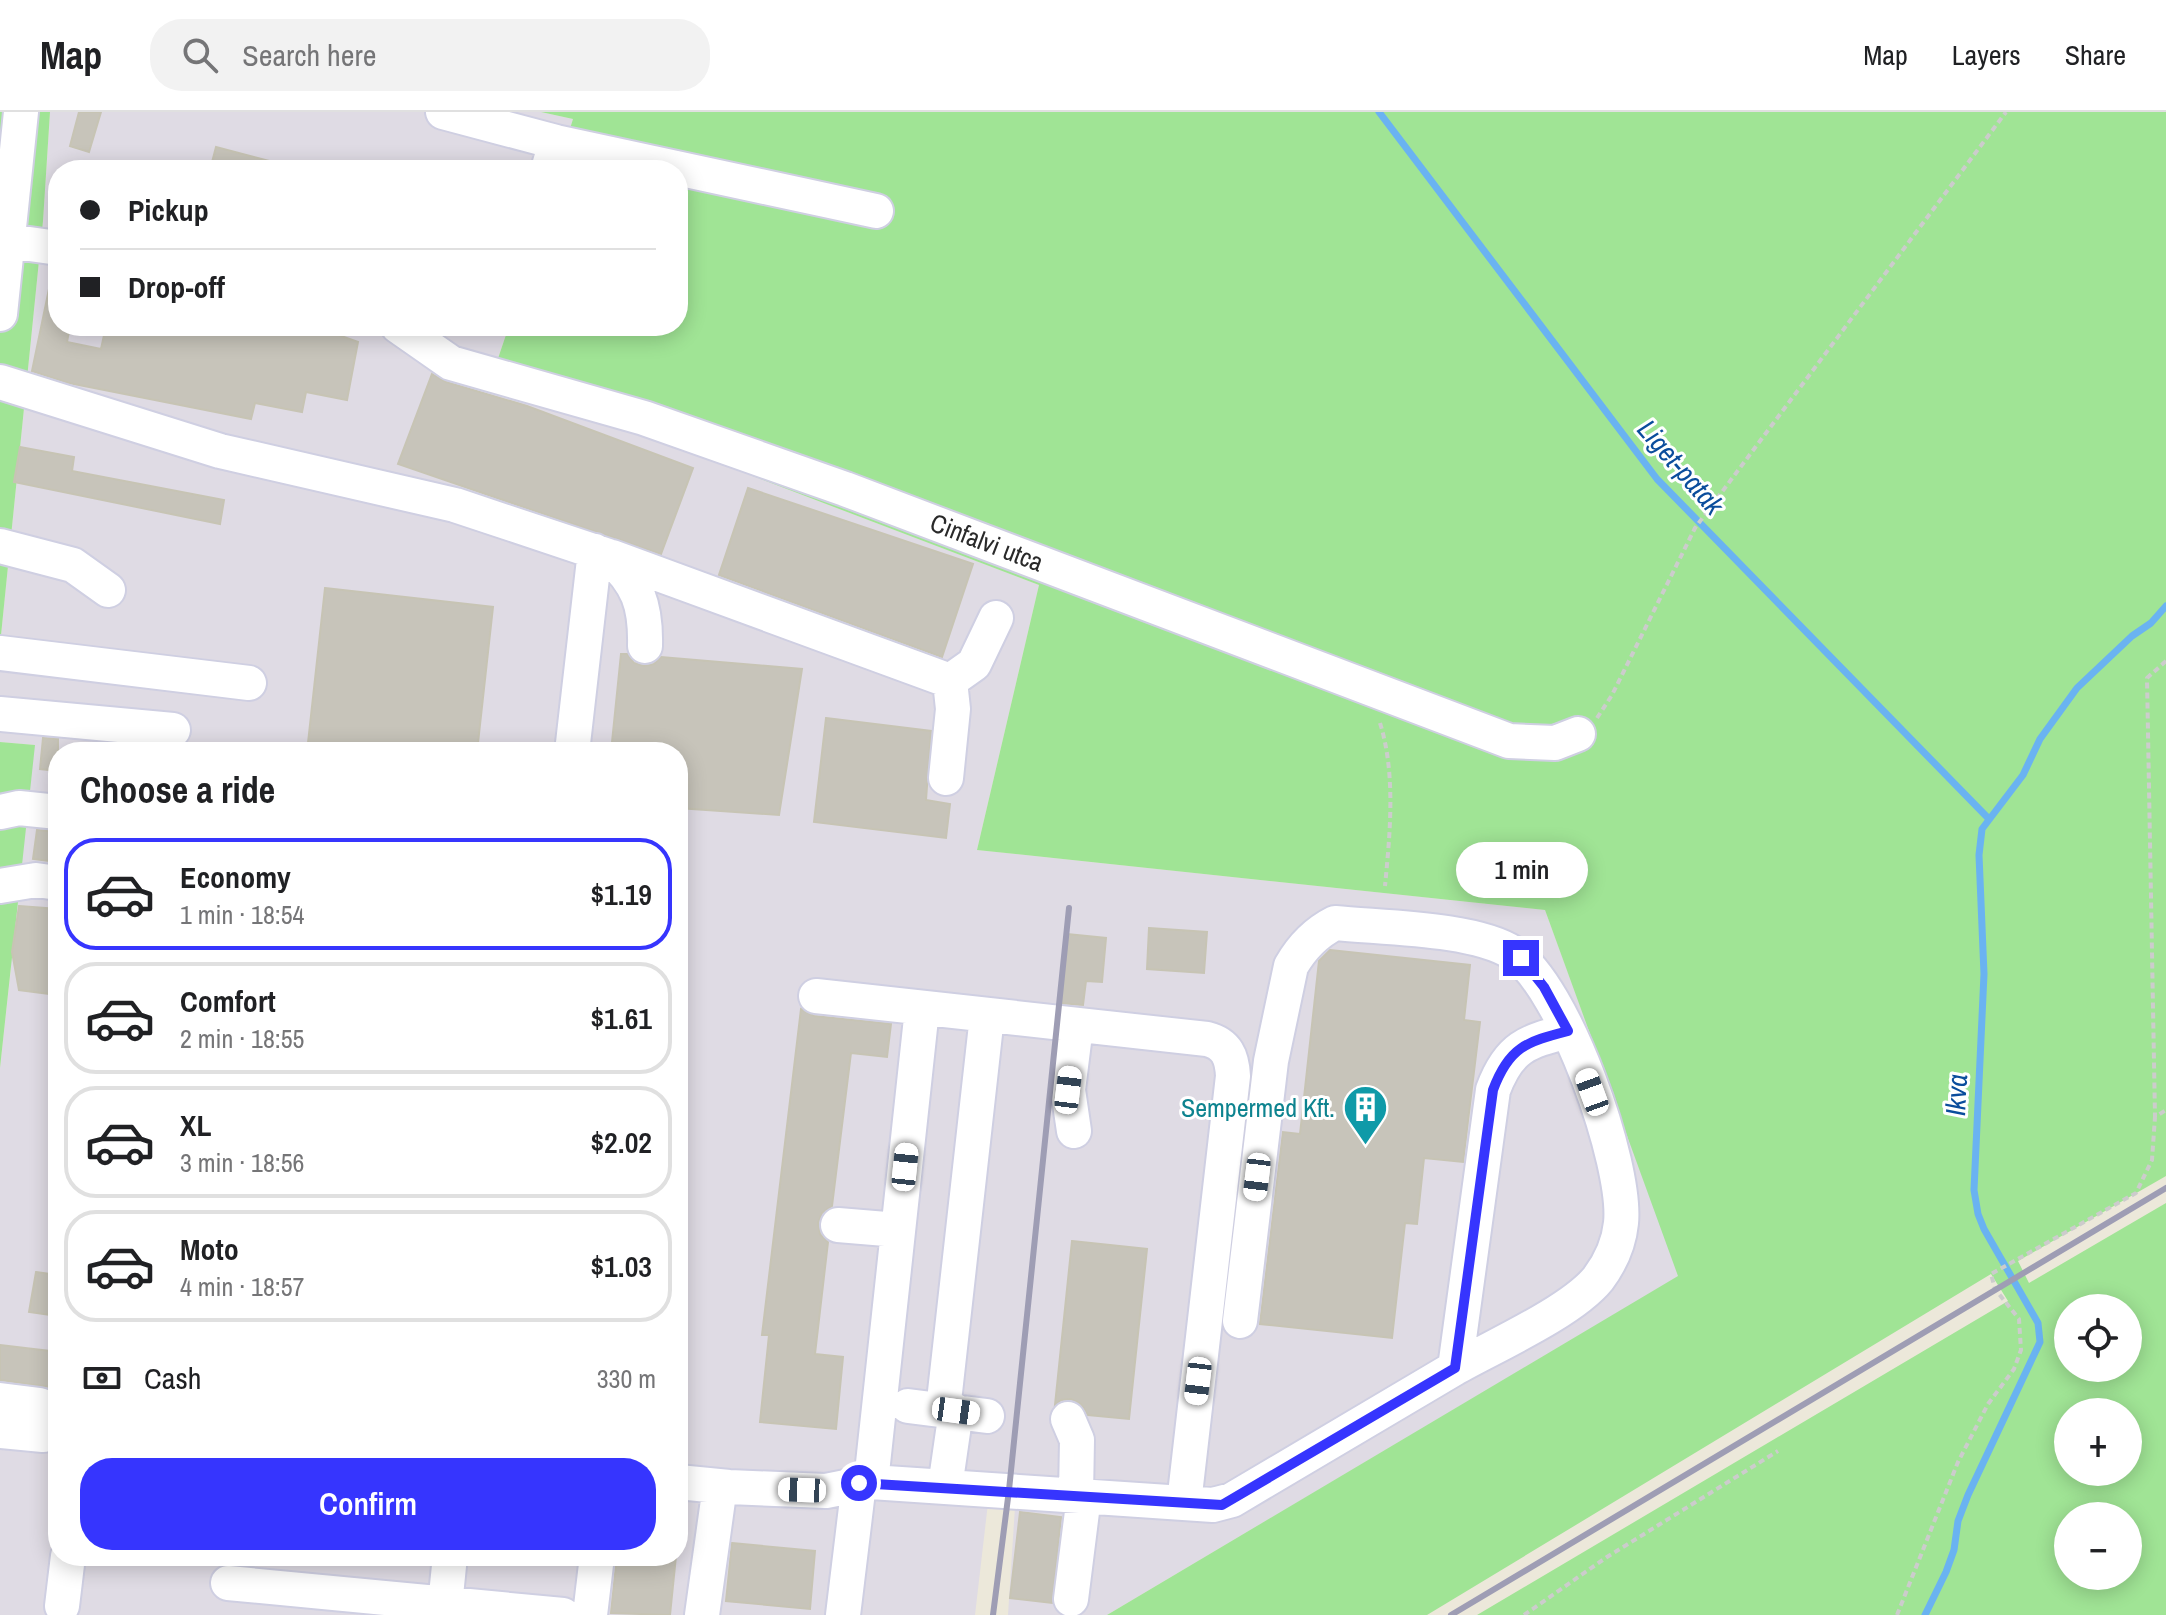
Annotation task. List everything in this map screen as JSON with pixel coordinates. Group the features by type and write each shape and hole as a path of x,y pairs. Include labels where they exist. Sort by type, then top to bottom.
{"street":[{"path":"0,314 8,241 8,172 21,112"},
{"path":"443,112 494,118 552,156 576,160"},
{"path":"688,179 876,211"},
{"path":"8,241 48,247"},
{"name":"Cinfalvi utca","path":"412,336 451,363 644,418 845,489 1509,741 1555,743 1578,734"},
{"path":"0,382 220,451 455,505 601,553 950,681"},
{"path":"0,546 73,565 108,590"},
{"path":"601,553 624,570 636,587 646,623 645,646"},
{"path":"573,742 601,553"},
{"path":"950,681 974,664 996,618"},
{"path":"0,653 249,683"},
{"path":"946,778 953,709 950,681"},
{"path":"0,714 173,730"},
{"path":"0,812 19,808 48,811"},
{"path":"0,886 36,880 48,882"},
{"path":"688,1483 826,1491 865,1482 1213,1505 1232,1500 1577,1299 1605,1268 1617,1241 1621,1205 1608,1137 1568,1031 1532,970 1512,952 1472,936 1335,923 1322,930 1298,953 1291,966 1273,1047 1240,1321"},
{"path":"816,996 1207,1039 1225,1048 1232,1064 1184,1503"},
{"path":"843,1615 865,1482 898,1230 922,1009"},
{"path":"945,1487 962,1412 987,1016"},
{"path":"1074,1131 1068,1090 1076,1026"},
{"path":"1455,1368 1493,1090 1508,1058 1519,1047 1568,1031"},
{"path":"838,1225 898,1230"},
{"path":"0,1400 40,1405 48,1410"},
{"path":"908,1406 962,1412"},
{"path":"1068,1419 1077,1440 1080,1495 1071,1599"},
{"path":"0,1431 43,1435 48,1433"},
{"path":"702,1615 720,1486"},
{"path":"62,1606 67,1566"},
{"path":"445,1610 449,1566"},
{"path":"590,1615 596,1566"},
{"path":"228,1583 302,1603 563,1615"}],"path":[{"path":"1578,734 1592,725 1612,695 1695,528 2006,112"},
{"path":"1897,1615 1958,1462 1988,1404 2014,1369 2021,1350 2019,1319 1995,1289 1991,1274 2136,1193 2152,1160 2155,1117 2147,678 2166,661"},
{"path":"1382,693 1378,718 1386,742 1389,778 1385,886"},
{"path":"2155,1117 2166,1110"},
{"path":"1524,1615 1607,1557 1778,1451"}],"shaded area":[{"path":"50,112 541,112 573,119 560,160 48,160 48,336 506,336 490,382 629,429 1039,585 977,850 1545,910 1679,1276 1107,1615 1008,1615 1015,1507 988,1503 975,1615 0,1615 0,1068 11,968 8,958 34,745 0,742 0,645 43,221"}],"green space":[{"path":"0,112 50,112 43,221 0,645"},
{"path":"541,112 2166,112 2166,1176 2018,1261 2029,1283 2166,1203 2166,1615 1477,1615 2008,1301 1991,1274 1427,1615 1107,1615 1678,1276 1545,910 977,850 1039,585 629,429 490,382 506,336 688,336 688,160 560,160 573,119"},
{"path":"0,742 35,745 0,1068"}],"building":[{"path":"79,112 101,112 89,152 70,146"},
{"path":"216,147 266,160 213,160"},
{"path":"48,294 48,336 68,336 67,342 101,349 104,336 341,336 358,342 347,400 306,392 302,412 255,403 251,419 69,383 32,371"},
{"path":"432,374 446,382 527,406 693,468 661,554 398,464"},
{"path":"20,447 74,457 72,471 224,500 220,524 14,482"},
{"path":"748,488 973,564 942,657 719,575"},
{"path":"325,588 493,607 478,742 308,742"},
{"path":"621,654 627,654 634,663 644,666 654,664 661,657 802,669 779,815 688,809 688,742 612,742"},
{"path":"826,718 931,731 926,800 950,804 946,838 814,822"},
{"path":"43,738 58,739 58,742 48,742 48,770 40,769"},
{"path":"37,830 48,831 48,861 33,859"},
{"path":"19,906 48,908 48,994 19,990 12,952"},
{"path":"1149,928 1207,932 1204,973 1147,969"},
{"path":"1067,934 1106,938 1102,982 1086,981 1083,1005 1061,1003"},
{"name":"Sempermed Kft.","path":"1330,950 1470,965 1464,1020 1480,1022 1463,1162 1424,1158 1417,1224 1405,1223 1392,1338 1260,1324 1283,1132 1300,1134 1319,961"},
{"path":"801,1009 814,1016 891,1024 887,1057 851,1053 832,1206 822,1213 818,1223 820,1234 828,1242 815,1354 843,1357 836,1429 760,1422 769,1335 762,1335"},
{"path":"1072,1241 1147,1249 1129,1419 1088,1415 1081,1404 1071,1399 1061,1400 1055,1405"},
{"path":"36,1272 48,1274 48,1315 29,1312"},
{"path":"0,1345 48,1351 48,1387 0,1380"},
{"path":"1020,1512 1061,1517 1052,1603 1010,1598"},
{"path":"732,1543 815,1551 810,1609 726,1601"},
{"path":"616,1566 675,1566 670,1615 611,1613"}],"waterway":[{"name":"Liget-patak","path":"1379,112 1657,479 1988,818"},
{"name":"Ikva","path":"1925,1615 1954,1550 1958,1521 1968,1495 2040,1342 2038,1323 1984,1229 1974,1190 1984,974 1979,855 1982,829 2023,775 2040,739 2077,688 2166,606"}],"railway":[{"path":"993,1615 1009,1490 1069,908"},
{"path":"1451,1615 2166,1188"}],"place":[{"name":"Sempermed Kft.","path":"1366,1146"}],"route":[{"path":"859,1483 1222,1505 1455,1368 1493,1090 1500,1070 1519,1047 1568,1031 1544,987 1521,958"}]}
